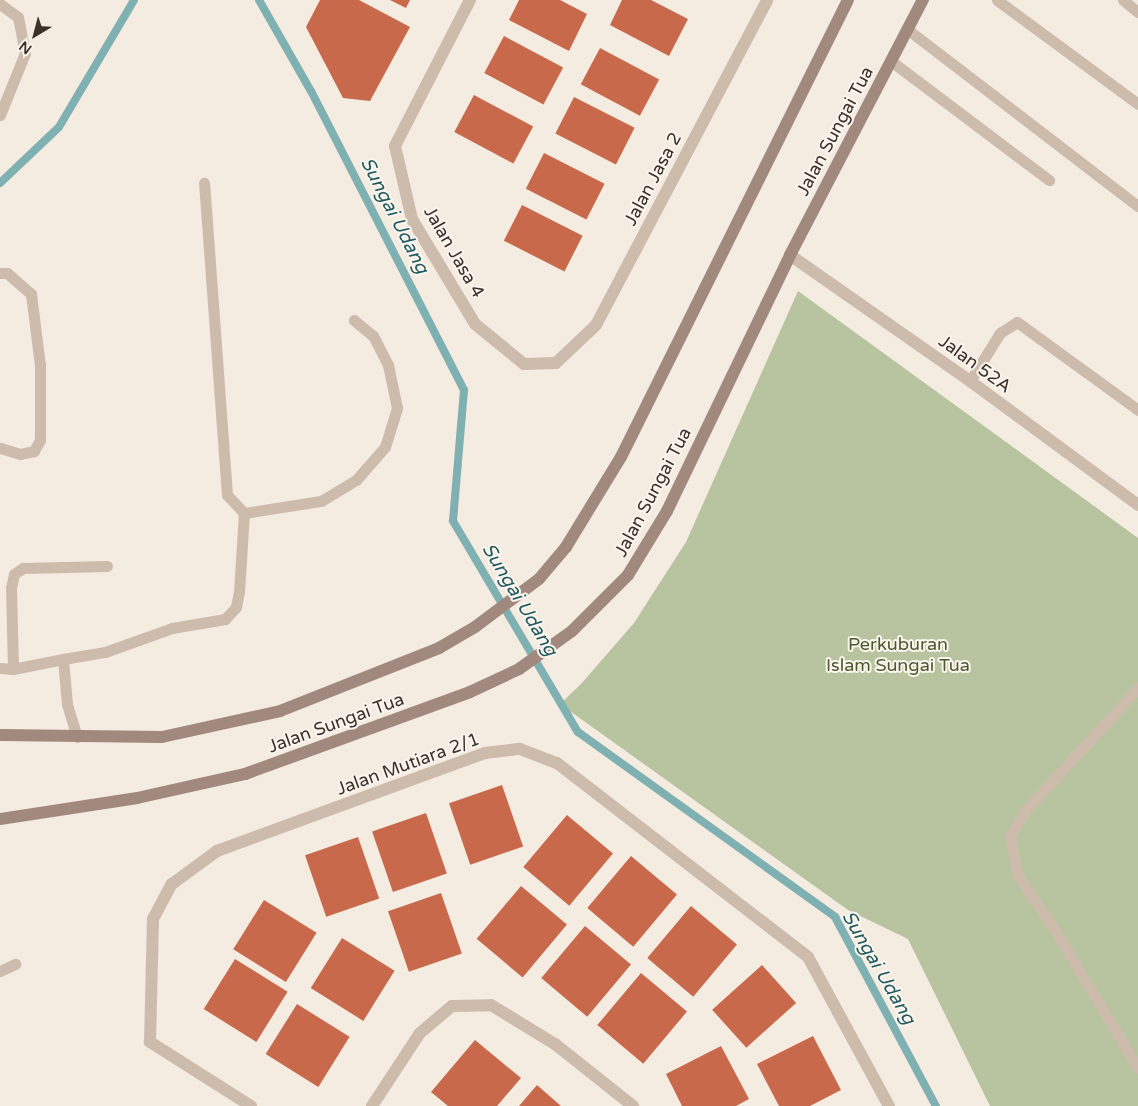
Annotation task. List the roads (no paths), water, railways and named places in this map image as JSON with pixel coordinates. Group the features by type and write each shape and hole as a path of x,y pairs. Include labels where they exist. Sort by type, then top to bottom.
{"main road":[{"name":"Jalan Sungai Tua","path":"0,735 162,737 280,711 439,648 475,627 539,579 566,547 621,457 848,0"},
{"name":"Jalan Sungai Tua","path":"0,819 136,798 245,774 470,692 519,669 572,631 628,575 667,511 790,255 923,0"}],"street":[{"name":"Jalan Jasa 4","path":"470,0 395,146 399,165 412,219 475,324 524,364 556,363"},
{"name":"Jalan Jasa 2","path":"556,363 596,325 767,0"},
{"name":"Jalan 52A","path":"790,255 970,381 1138,505"},
{"name":"Jalan Mutiara 2/1","path":"251,1106 150,1042 153,919 172,884 217,852 485,753 520,749 557,763 808,957 889,1106"},
{"path":"372,1106 420,1033 452,1006 491,1005 555,1044 632,1106"}],"lane":[{"path":"997,0 1138,104"},
{"path":"1123,0 1138,12"},
{"path":"0,4 18,18 25,53 0,115"},
{"path":"907,29 1138,206"},
{"path":"891,61 1049,180"},
{"path":"204,183 227,490 233,504 244,513 321,502 356,480 385,447 397,408 388,365 373,336 354,320"},
{"path":"0,273 7,273 31,294 40,365 40,440 34,451 20,454 0,448"},
{"path":"970,381 1000,333 1017,322 1138,410"},
{"path":"0,668 13,669 105,652 172,628 224,619 236,607 240,592 244,513"},
{"path":"13,669 11,588 14,574 23,568 107,566"},
{"path":"63,659 67,704 77,737"},
{"path":"1138,688 1026,810 1010,836 1018,876 1056,932 1138,1068"},
{"path":"0,971 15,964"}],"waterway":[{"path":"0,183 59,127 134,0"},
{"name":"Sungai Udang","path":"259,0 311,91 464,390 453,521 578,732 835,917 936,1106"}],"park label":[{"name":"Perkuburan Islam Sungai Tua","path":"898,655"}]}
